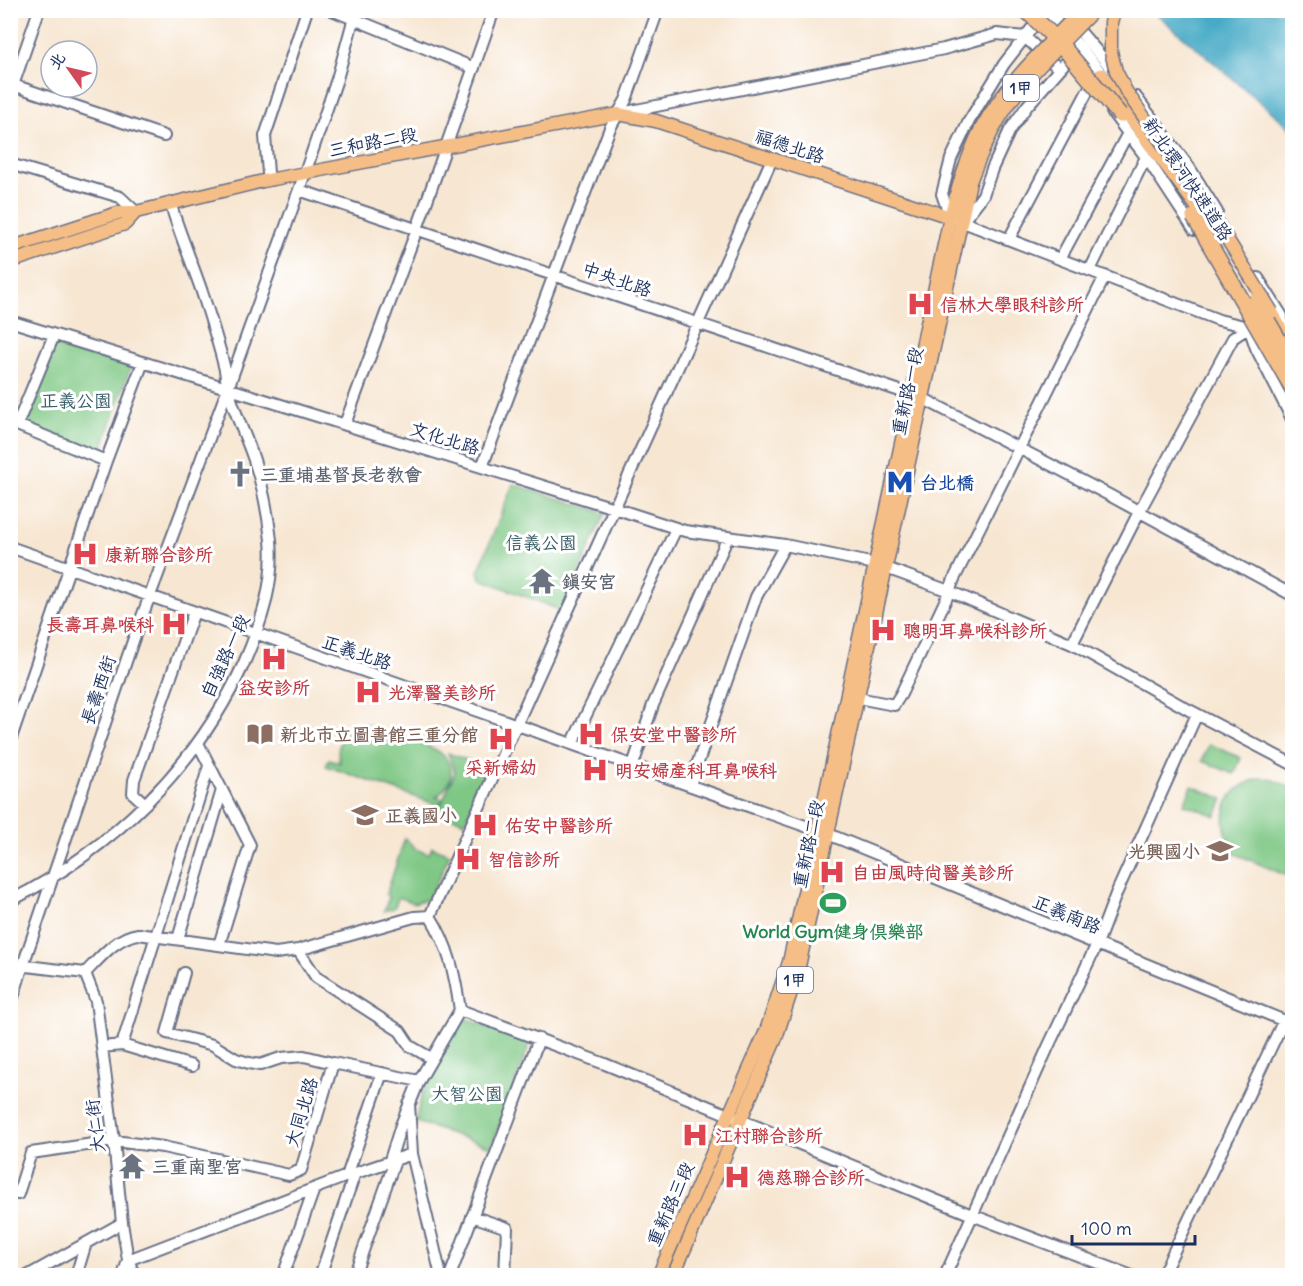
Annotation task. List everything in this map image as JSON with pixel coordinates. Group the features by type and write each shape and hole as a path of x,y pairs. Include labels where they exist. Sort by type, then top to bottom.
{"highway":[{"name":"新北環河快速道路","path":"1025,10 1094,82 1172,185 1194,217 1293,386"},
{"name":"新北環河快速道路","path":"1038,17 1064,34 1096,80 1201,210 1290,356"},
{"path":"1282,331 1290,356"}],"main road":[{"name":"1甲","path":"966,180 982,128 1002,95 1081,10"},
{"name":"1甲","path":"966,180 1007,105 1094,10"},
{"path":"1115,10 1111,22 1111,52 1116,71 1126,91 1213,216 1282,331"},
{"name":"三和路二段","path":"10,248 121,212 136,212 170,202 305,173 618,114"},
{"name":"福德北路","path":"618,114 656,121 950,217"},
{"name":"重新路一段","path":"918,397 950,217 966,180"},
{"name":"重新路一段","path":"881,566 918,397 963,221 966,180"},
{"name":"三和路二段","path":"10,262 125,224 136,212"},
{"name":"重新路二段","path":"823,832 858,698 881,566"},
{"name":"重新路二段","path":"735,1117 776,1038 792,990 823,832 881,566"},
{"name":"重新路三段","path":"658,1275 735,1117"},
{"name":"重新路三段","path":"673,1275 735,1117"}],"street":[{"path":"39,10 12,90 164,136"},
{"path":"271,180 268,173 265,136 307,10"},
{"path":"332,10 354,15 474,68"},
{"path":"345,424 494,10"},
{"path":"482,467 610,128 626,100 658,10"},
{"path":"1025,10 1038,17 1069,58 1096,80 1128,133 1179,206 1239,303 1256,348 1293,418"},
{"path":"1046,10 1084,43"},
{"name":"重新路一段","path":"950,217 942,194 951,159 985,91 1038,17 1046,10"},
{"path":"1053,10 1064,13 1180,174 1216,228 1270,322 1282,331"},
{"name":"長壽西街","path":"10,1007 112,701 305,173 337,79 354,15"},
{"path":"618,114 944,49 997,34 1025,37 1059,69"},
{"name":"重新路一段","path":"963,221 983,195 1010,130 1027,105 1084,43"},
{"path":"1010,239 1096,80"},
{"path":"1060,259 1128,133"},
{"path":"1090,270 1146,157"},
{"path":"430,916 772,159"},
{"path":"10,164 120,197 136,212"},
{"name":"中央北路","path":"299,190 918,397 1293,595"},
{"name":"自強路一段","path":"10,901 54,876 108,837 145,804 174,773 198,743 225,700 264,612 269,584 271,541 257,470 228,388 225,370 201,290 170,202"},
{"path":"950,217 1219,320 1268,332 1282,331"},
{"path":"858,698 894,705 901,694 954,579 1105,276"},
{"name":"文化北路","path":"10,321 614,508 675,529 785,545 881,566 949,591 1072,644 1197,714 1293,764"},
{"path":"1249,327 1265,341 1293,386"},
{"path":"1072,644 1139,512 1233,338 1249,327"},
{"path":"54,335 17,425 106,461"},
{"path":"11,738 106,461 143,362"},
{"path":"572,744 675,529"},
{"path":"633,765 653,705 729,537"},
{"path":"690,785 756,597 785,545"},
{"name":"正義北路","path":"10,547 823,832"},
{"path":"145,804 133,794 134,780 194,612"},
{"path":"945,1275 1097,944 1116,894 1197,714"},
{"path":"198,743 250,845 219,945"},
{"path":"122,1045 209,765"},
{"path":"178,939 222,790"},
{"name":"正義南路","path":"823,832 1288,1022"},
{"path":"10,964 85,973 121,939 138,934 276,953 298,950 414,917 430,916"},
{"path":"354,1275 409,1104 419,1080 460,1010 451,958 430,916"},
{"path":"298,950 316,977 400,1031 410,1046 431,1058"},
{"name":"大仁街","path":"85,973 96,1001 122,1223 128,1260 135,1275"},
{"path":"184,973 166,1033 213,1045 236,1059 260,1065 281,1058 304,1056 333,1063"},
{"path":"460,1010 735,1117 972,1215 1132,1275"},
{"path":"1162,1275 1288,1022"},
{"path":"450,1275 539,1040"},
{"path":"102,1047 122,1045 192,1066"},
{"name":"大同北路","path":"10,1193 18,1194 31,1153 114,1141 163,1147 289,1175 296,1174 301,1170 333,1063 419,1080"},
{"path":"320,1275 382,1073"},
{"path":"409,1104 412,1154 441,1275"},
{"path":"123,1275 128,1260 351,1174 412,1154"},
{"path":"283,1275 314,1189"},
{"path":"472,1216 507,1228 505,1275"},
{"path":"27,1275 122,1223"},
{"path":"76,1275 86,1243"},
{"path":"10,1271 13,1275"}],"green space":[{"name":"正義公園","path":"55,343 131,366 100,455 23,423"},
{"name":"信義公園","path":"513,484 605,513 562,611 481,579 478,572"},
{"path":"365,725 433,748 446,758 450,765 451,777 436,797 442,799 441,805 455,772 448,753 488,768 465,822 439,812 441,806 326,766 329,759 340,763 338,749 346,733"},
{"path":"1209,744 1241,758 1234,774 1202,761"},
{"path":"1261,778 1274,780 1292,788 1292,878 1217,846 1220,838 1228,840 1224,818 1225,809 1233,793"},
{"path":"1192,786 1223,799 1216,816 1184,804"},
{"path":"405,838 415,849 429,854 432,847 450,854 429,899 413,903 399,897 394,908 384,911 389,897 386,895"},
{"name":"大智公園","path":"467,1019 530,1043 491,1147 416,1122 425,1086 443,1045 455,1026"}],"water":[{"path":"1153,11 1292,11 1292,131 1287,125"}],"place":[{"name":"信林大學眼科診所","path":"920,304"},
{"name":"三重埔基督長老教會","path":"240,474"},
{"name":"台北橋","path":"900,482"},
{"name":"康新聯合診所","path":"85,554"},
{"name":"鎮安宮","path":"542,581"},
{"name":"長壽耳鼻喉科","path":"174,624"},
{"name":"聰明耳鼻喉科診所","path":"883,630"},
{"name":"益安診所","path":"274,659"},
{"name":"光澤醫美診所","path":"368,692"},
{"name":"新北市立圖書館三重分館","path":"260,734"},
{"name":"保安堂中醫診所","path":"591,734"},
{"name":"采新婦幼","path":"501,739"},
{"name":"明安婦產科耳鼻喉科","path":"595,770"},
{"name":"正義國小","path":"365,815"},
{"name":"佑安中醫診所","path":"485,825"},
{"name":"光興國小","path":"1220,851"},
{"name":"智信診所","path":"468,859"},
{"name":"自由風時尚醫美診所","path":"832,872"},
{"name":"World Gym健身俱樂部","path":"833,903"},
{"name":"江村聯合診所","path":"695,1135"},
{"name":"三重南聖宮","path":"132,1166"},
{"name":"德慈聯合診所","path":"737,1177"}]}
